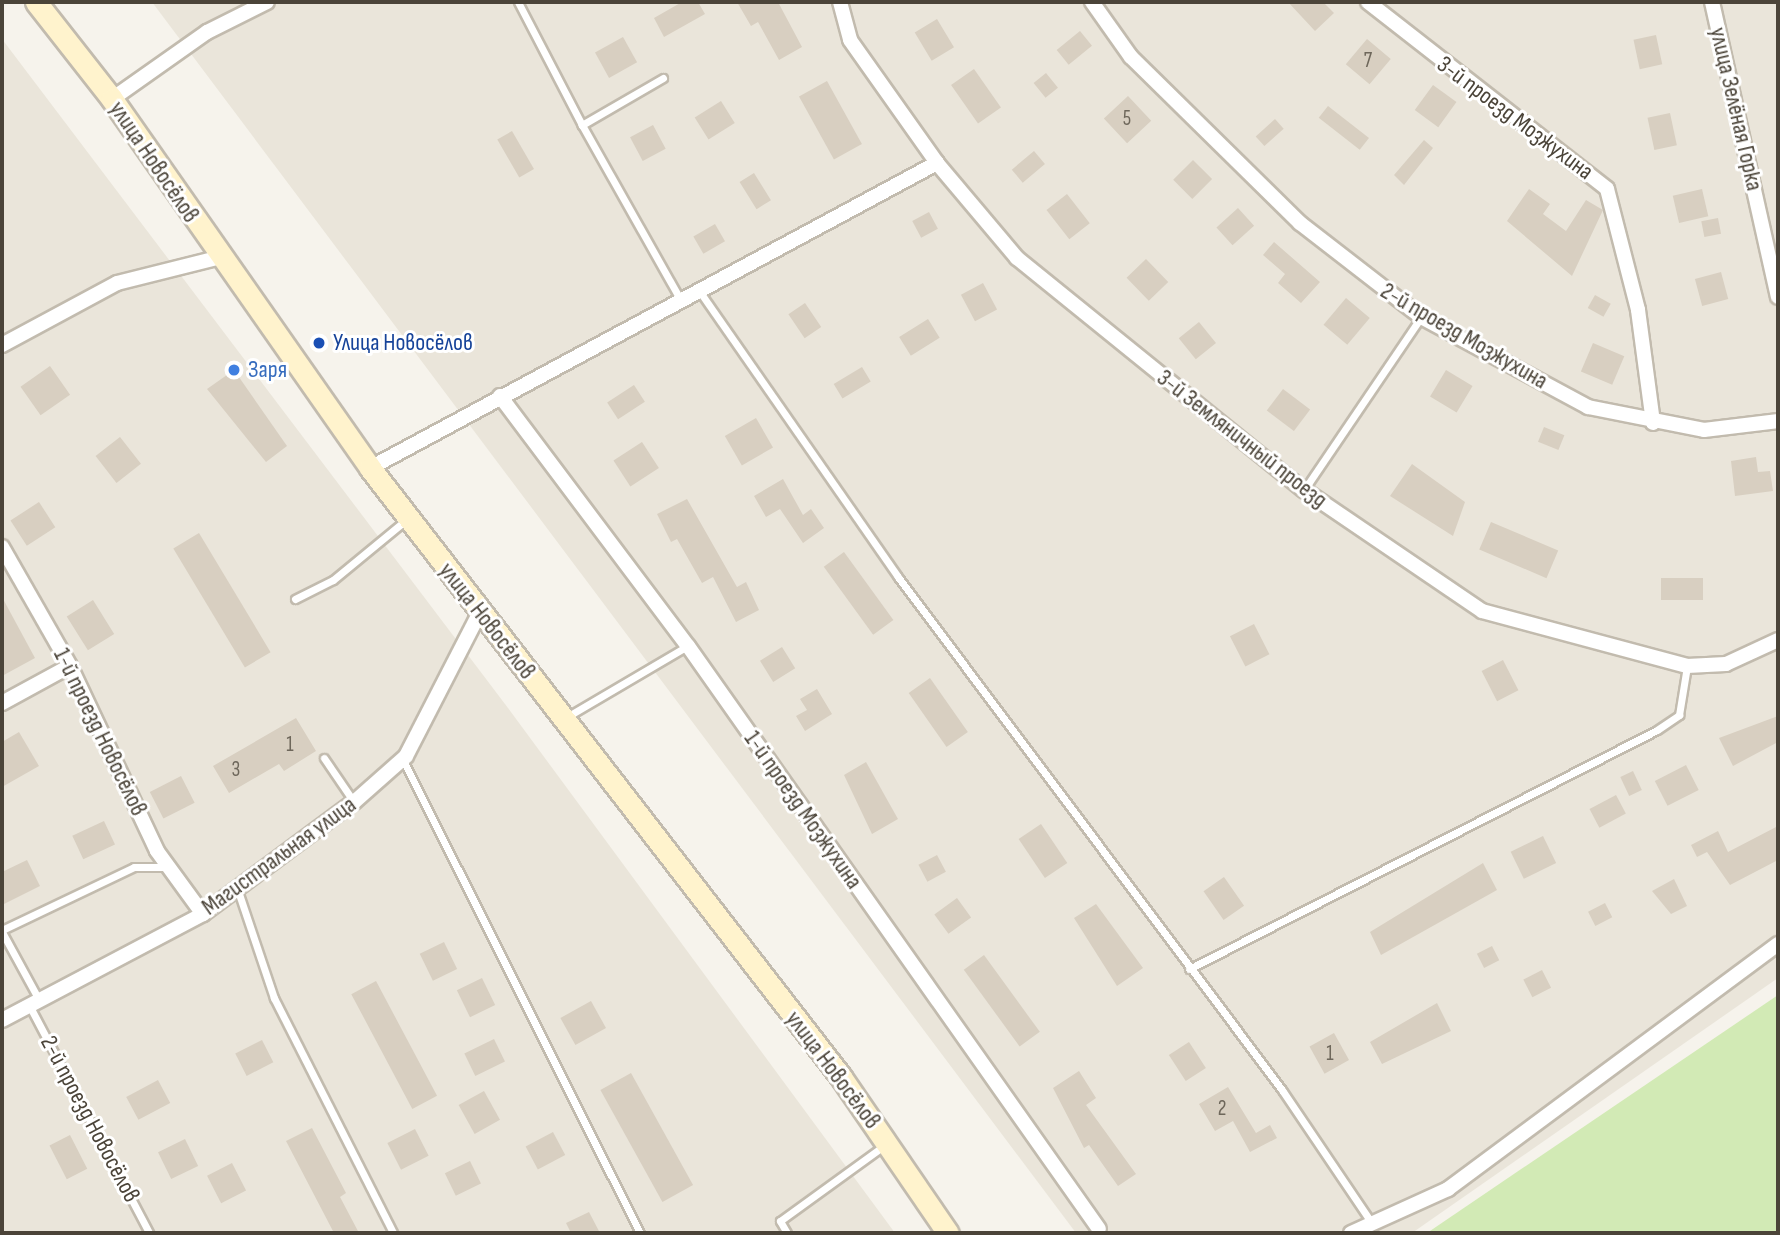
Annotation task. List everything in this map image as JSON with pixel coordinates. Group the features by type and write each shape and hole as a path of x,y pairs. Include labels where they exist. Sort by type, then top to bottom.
{"street":[{"name":"улица Новосёлов","path":"36,2 112,99 217,258 370,468 479,614 564,719 888,1143 947,1233"},
{"path":"112,99 207,32 267,2"},
{"name":"3-й Земляничный проезд","path":"840,2 850,40 937,163 1017,258 1304,489 1482,611 1688,666 1726,664 1778,640"},
{"name":"2-й проезд Мозжухина","path":"1092,2 1132,57 1300,223 1421,317 1588,407 1653,423 1704,430 1778,421"},
{"name":"3-й проезд Мозжухина","path":"1368,2 1607,189 1638,310 1653,423"},
{"name":"улица Зелёная Горка","path":"1712,2 1778,297"},
{"path":"370,468 937,163"},
{"path":"2,345 117,282 217,258"},
{"name":"1-й проезд Мозжухина","path":"500,396 688,646 1099,1229"},
{"name":"1-й проезд Новосёлов","path":"2,547 70,666 169,867 203,914"},
{"name":"Магистральная улица","path":"2,1020 203,914 238,891 354,802 403,760 479,614"},
{"path":"2,703 70,666"},
{"path":"1351,1233 1448,1189 1778,944"}],"lane":[{"path":"518,2 582,125 681,302"},
{"path":"582,125 663,78"},
{"path":"700,292 898,577 1189,969 1371,1222"},
{"path":"1304,489 1421,317"},
{"path":"295,599 333,580 408,519"},
{"path":"564,719 688,646"},
{"path":"1189,969 1657,730 1679,715 1688,666"},
{"path":"324,758 354,802"},
{"path":"403,760 640,1233"},
{"path":"2,931 134,867 169,867"},
{"path":"238,891 274,998 393,1233"},
{"name":"2-й проезд Новосёлов","path":"2,931 34,1002 149,1233"},
{"path":"787,1233 780,1222 888,1143"}],"shaded area":[{"path":"152,2 1778,2 1778,978 1412,1233 1076,1233"},
{"path":"2,39 508,708 895,1233 2,1233"}],"green space":[{"path":"1778,995 1778,1233 1427,1233"}],"building":[{"path":"682,2 698,2 705,14 664,37 654,18"},
{"path":"737,2 778,2 802,47 779,60 758,22 751,26"},
{"path":"1288,2 1323,2 1334,13 1315,31"},
{"path":"937,19 954,47 932,61 915,32"},
{"path":"1080,31 1092,46 1069,65 1057,50"},
{"path":"1656,35 1662,64 1640,69 1634,40"},
{"path":"623,37 637,62 609,78 595,53"},
{"path":"1367,39 1391,59 1370,84 1346,64"},
{"path":"974,69 1001,108 978,124 951,85"},
{"path":"1046,73 1058,88 1046,98 1034,83"},
{"path":"827,81 862,144 834,159 799,97"},
{"path":"1433,85 1456,102 1438,127 1415,110"},
{"path":"1128,96 1151,121 1127,143 1104,119"},
{"path":"721,101 735,123 708,139 695,117"},
{"path":"1328,106 1369,138 1360,150 1319,118"},
{"path":"1670,113 1677,145 1654,150 1648,118"},
{"path":"1275,119 1284,129 1264,146 1256,136"},
{"path":"653,125 666,149 643,161 630,137"},
{"path":"512,131 534,169 519,178 497,140"},
{"path":"1424,140 1433,148 1404,185 1394,175"},
{"path":"1034,151 1045,164 1023,183 1012,170"},
{"path":"1193,160 1212,179 1192,199 1173,180"},
{"path":"754,173 771,200 757,209 740,182"},
{"path":"1529,189 1550,204 1543,214 1566,231 1586,200 1603,210 1572,276 1507,221"},
{"path":"1702,189 1708,216 1679,223 1673,196"},
{"path":"1067,194 1090,223 1069,239 1047,210"},
{"path":"1238,208 1254,226 1233,245 1216,227"},
{"path":"929,212 938,229 921,238 912,221"},
{"path":"1718,218 1721,234 1704,237 1701,221"},
{"path":"715,224 725,241 703,254 693,236"},
{"path":"1274,242 1320,282 1301,303 1278,283 1285,274 1263,255"},
{"path":"1146,259 1168,282 1149,301 1127,278"},
{"path":"1721,272 1728,299 1702,306 1695,279"},
{"path":"983,283 997,309 975,321 961,295"},
{"path":"1595,295 1611,304 1603,317 1588,308"},
{"path":"1346,298 1370,318 1347,345 1324,325"},
{"path":"805,303 821,327 805,338 788,314"},
{"path":"928,319 940,338 911,356 899,337"},
{"path":"1199,322 1216,343 1196,359 1179,338"},
{"path":"1593,343 1624,356 1612,385 1581,372"},
{"path":"50,366 70,395 41,415 21,387"},
{"path":"862,367 871,382 842,399 834,384"},
{"path":"234,370 287,446 266,462 207,389"},
{"path":"1446,370 1473,386 1457,413 1430,397"},
{"path":"634,385 645,402 618,419 607,402"},
{"path":"1283,389 1310,409 1294,431 1267,411"},
{"path":"756,418 773,447 742,465 725,436"},
{"path":"1544,427 1564,435 1558,450 1538,442"},
{"path":"120,437 141,464 117,483 96,456"},
{"path":"642,442 659,468 630,487 613,461"},
{"path":"1756,457 1758,472 1770,471 1773,491 1735,496 1731,461"},
{"path":"1412,464 1465,502 1453,536 1390,496"},
{"path":"783,479 803,515 811,509 824,528 803,543 780,509 766,517 754,496"},
{"path":"687,499 737,587 746,582 759,610 736,622 713,577 702,583 677,539 671,542 657,514"},
{"path":"39,502 55,527 27,546 10,521"},
{"path":"1491,522 1558,551 1546,578 1479,550"},
{"path":"199,533 271,652 245,668 173,548"},
{"path":"844,552 893,620 873,635 824,567"},
{"path":"1661,578 1703,578 1703,600 1661,600"},
{"path":"2,597 35,658 2,676"},
{"path":"93,600 114,634 88,650 67,616"},
{"path":"1254,624 1269,654 1245,667 1230,636"},
{"path":"782,647 795,668 773,682 760,661"},
{"path":"1503,660 1518,690 1497,701 1482,671"},
{"path":"930,678 968,732 947,747 909,693"},
{"path":"817,689 832,714 805,731 796,716 807,710 800,699"},
{"path":"1778,716 1778,742 1733,766 1719,738"},
{"path":"296,718 316,751 284,771 279,764 229,793 213,766"},
{"path":"19,732 39,766 2,787 2,742"},
{"path":"866,762 898,819 872,834 844,775"},
{"path":"1686,765 1699,790 1668,806 1655,781"},
{"path":"1633,771 1642,790 1629,796 1620,777"},
{"path":"181,776 195,803 163,819 150,792"},
{"path":"1616,795 1626,814 1599,828 1590,809"},
{"path":"104,821 115,845 83,859 72,836"},
{"path":"1041,824 1067,863 1045,878 1019,839"},
{"path":"1778,826 1778,860 1730,885 1707,852 1697,857 1691,845 1718,831 1728,852"},
{"path":"1543,836 1556,863 1524,879 1511,852"},
{"path":"937,855 946,872 927,882 918,865"},
{"path":"27,860 40,886 2,905 2,872"},
{"path":"1483,863 1497,890 1381,955 1370,932"},
{"path":"1224,877 1244,906 1224,920 1204,891"},
{"path":"1674,879 1687,906 1671,914 1652,891"},
{"path":"957,898 971,917 948,934 934,914"},
{"path":"1605,903 1612,917 1595,926 1588,912"},
{"path":"1096,904 1143,968 1117,986 1074,918"},
{"path":"444,942 457,969 433,981 420,954"},
{"path":"1492,946 1499,960 1484,968 1477,954"},
{"path":"984,955 1040,1032 1020,1047 964,970"},
{"path":"1542,970 1551,988 1532,997 1523,980"},
{"path":"482,978 495,1005 470,1017 457,990"},
{"path":"376,981 437,1096 412,1109 351,994"},
{"path":"591,1001 606,1028 575,1045 560,1018"},
{"path":"1437,1003 1451,1031 1382,1064 1370,1042"},
{"path":"1334,1033 1349,1060 1325,1074 1310,1047"},
{"path":"494,1039 505,1061 475,1076 464,1053"},
{"path":"262,1040 273,1062 247,1076 235,1054"},
{"path":"1189,1042 1206,1068 1186,1081 1169,1055"},
{"path":"1079,1071 1096,1098 1086,1105 1136,1174 1118,1186 1089,1145 1084,1148 1053,1088"},
{"path":"631,1073 693,1185 662,1202 600,1090"},
{"path":"158,1080 170,1103 138,1120 126,1097"},
{"path":"1228,1087 1256,1133 1270,1125 1277,1138 1250,1152 1233,1121 1215,1131 1199,1104"},
{"path":"484,1091 500,1120 475,1134 459,1105"},
{"path":"312,1128 346,1193 340,1197 359,1233 334,1233 286,1141"},
{"path":"415,1129 429,1156 401,1170 387,1143"},
{"path":"553,1132 565,1155 538,1170 526,1147"},
{"path":"70,1135 87,1169 67,1179 50,1145"},
{"path":"185,1139 198,1166 171,1179 158,1152"},
{"path":"470,1161 481,1183 456,1196 445,1173"},
{"path":"232,1163 246,1191 221,1203 207,1176"},
{"path":"589,1212 600,1233 571,1233 566,1223"}],"place":[{"name":"Улица Новосёлов","path":"319,343"},
{"name":"Заря","path":"234,370"}]}
